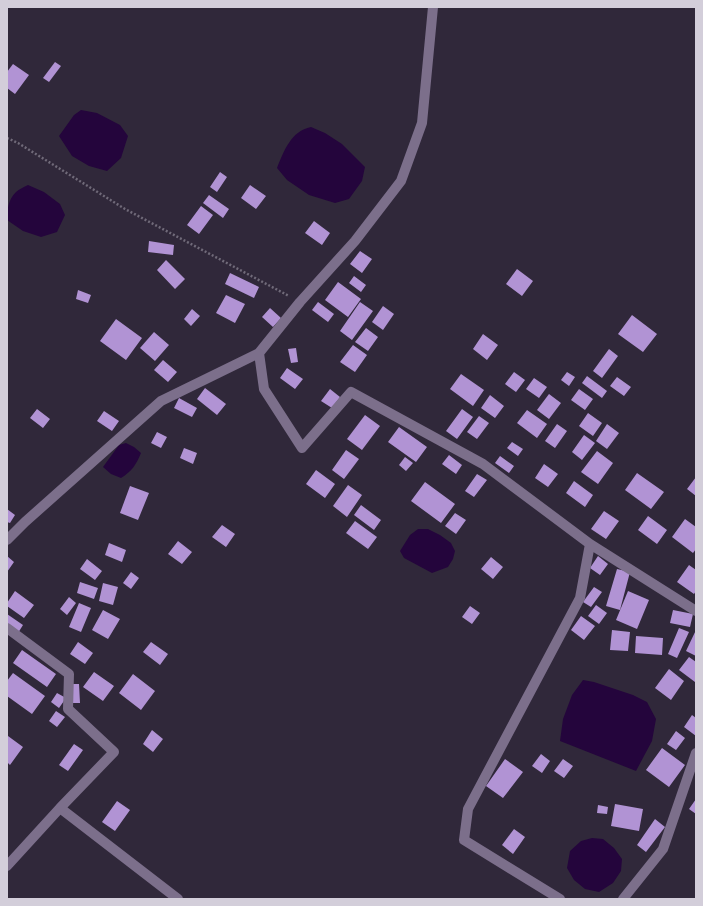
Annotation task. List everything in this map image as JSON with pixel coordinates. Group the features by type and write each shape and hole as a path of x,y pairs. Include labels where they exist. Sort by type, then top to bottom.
{"street":[{"path":"7,540 31,516 162,402 259,353 300,302 355,241 401,181 422,123 433,7"},
{"path":"259,353 264,389 302,448 351,392 483,464 590,544 696,611"},
{"path":"560,899 464,840 468,809 580,598 590,544"},
{"path":"7,628 70,674 68,709 114,752 7,866"},
{"path":"623,899 663,849 696,753"},
{"path":"60,808 178,899"}],"path":[{"path":"7,138 18,143 125,209 300,302"}],"shaded area":[{"path":"81,110 97,113 120,125 128,136 121,158 107,171 89,166 72,156 59,136 74,115"},
{"path":"311,127 325,133 342,144 365,167 362,181 349,199 335,203 309,195 287,180 277,168 293,137 304,129"},
{"path":"28,185 44,192 60,204 65,215 57,232 41,237 23,231 7,220 11,198 17,191"},
{"path":"126,443 141,453 133,467 121,478 111,474 103,467 119,445"},
{"path":"418,529 428,529 451,543 455,551 453,559 448,567 432,573 404,558 400,551 410,535"},
{"path":"583,680 594,682 633,695 647,702 656,719 652,741 636,771 560,741 563,719 572,695"},
{"path":"592,838 603,839 614,848 622,859 621,871 613,883 599,892 585,889 574,880 567,868 570,851 581,841"}],"building":[{"path":"55,62 61,66 49,82 43,78"},
{"path":"13,64 29,75 15,94 7,88 7,72"},
{"path":"220,172 227,177 217,192 210,187"},
{"path":"250,185 266,196 256,209 241,198"},
{"path":"209,195 229,209 223,218 203,203"},
{"path":"201,206 213,215 199,234 187,225"},
{"path":"314,221 330,233 322,245 305,233"},
{"path":"149,241 174,245 173,255 148,252"},
{"path":"360,251 372,259 362,273 350,264"},
{"path":"166,260 185,279 175,289 157,270"},
{"path":"517,269 533,281 522,296 506,284"},
{"path":"230,273 259,287 254,298 225,284"},
{"path":"354,276 366,285 361,292 349,283"},
{"path":"338,282 361,299 348,317 325,300"},
{"path":"78,290 91,295 88,303 76,299"},
{"path":"226,295 245,304 235,323 216,313"},
{"path":"318,302 334,314 328,322 312,310"},
{"path":"360,302 373,311 352,340 340,331"},
{"path":"383,306 394,314 383,330 372,322"},
{"path":"270,308 281,318 273,327 262,317"},
{"path":"192,309 200,316 191,326 184,319"},
{"path":"632,315 657,334 643,352 618,334"},
{"path":"116,319 142,338 126,360 100,341"},
{"path":"366,328 378,337 368,351 355,342"},
{"path":"154,332 169,345 155,361 140,348"},
{"path":"483,334 498,345 487,360 473,349"},
{"path":"353,345 367,355 355,372 340,362"},
{"path":"296,348 298,362 291,363 288,349"},
{"path":"609,349 618,356 602,378 593,371"},
{"path":"163,360 177,372 168,382 154,370"},
{"path":"287,368 303,379 295,389 280,378"},
{"path":"514,372 525,380 516,392 505,384"},
{"path":"567,372 575,377 569,386 561,380"},
{"path":"461,374 484,390 473,406 450,389"},
{"path":"587,376 607,391 602,398 582,383"},
{"path":"617,377 631,387 624,396 610,386"},
{"path":"534,378 547,387 539,398 526,389"},
{"path":"205,388 226,404 217,415 197,399"},
{"path":"330,389 340,397 332,408 321,401"},
{"path":"579,389 593,399 585,410 571,400"},
{"path":"549,394 561,403 549,419 537,410"},
{"path":"490,395 504,406 495,418 481,408"},
{"path":"179,398 197,408 192,417 174,408"},
{"path":"37,409 50,419 43,428 30,418"},
{"path":"462,409 473,417 457,439 446,431"},
{"path":"527,410 547,424 537,438 517,423"},
{"path":"104,411 119,421 112,431 97,421"},
{"path":"588,413 602,423 593,436 579,426"},
{"path":"365,415 380,426 362,450 347,439"},
{"path":"479,416 489,423 477,439 467,432"},
{"path":"557,424 567,431 555,448 545,441"},
{"path":"607,424 619,433 607,449 596,441"},
{"path":"399,427 427,447 416,462 388,442"},
{"path":"157,432 167,437 161,448 151,443"},
{"path":"584,435 595,443 582,460 572,452"},
{"path":"512,442 523,449 518,456 507,448"},
{"path":"184,448 197,453 193,464 180,458"},
{"path":"346,450 359,459 344,479 332,470"},
{"path":"597,451 613,463 598,484 581,472"},
{"path":"449,455 462,465 456,474 442,464"},
{"path":"500,456 514,466 509,473 495,463"},
{"path":"405,457 413,463 406,471 399,465"},
{"path":"544,464 558,474 548,487 535,478"},
{"path":"316,470 335,484 325,498 306,484"},
{"path":"637,473 664,492 651,509 625,490"},
{"path":"477,474 487,480 474,497 465,491"},
{"path":"696,477 696,496 687,489"},
{"path":"574,481 593,495 585,507 566,493"},
{"path":"425,482 455,504 441,523 411,501"},
{"path":"348,485 362,495 347,517 333,506"},
{"path":"130,486 149,493 138,520 120,513"},
{"path":"361,505 381,520 374,530 354,515"},
{"path":"7,509 15,515 10,523 7,522"},
{"path":"604,511 619,521 606,539 591,529"},
{"path":"455,513 466,520 456,534 445,526"},
{"path":"648,516 667,530 657,544 638,530"},
{"path":"685,519 696,527 696,549 693,553 672,537"},
{"path":"355,521 377,537 368,549 346,533"},
{"path":"222,525 235,534 226,547 212,537"},
{"path":"178,541 192,552 182,564 168,554"},
{"path":"109,543 126,550 122,562 105,555"},
{"path":"7,556 14,562 7,572"},
{"path":"598,556 608,564 600,575 590,568"},
{"path":"491,557 503,567 493,579 481,569"},
{"path":"87,559 102,571 95,580 80,569"},
{"path":"689,565 696,570 696,591 694,594 677,582"},
{"path":"617,569 630,572 620,610 606,606"},
{"path":"131,572 139,578 131,589 123,583"},
{"path":"80,582 98,588 94,599 77,593"},
{"path":"103,583 118,587 113,605 99,601"},
{"path":"594,587 602,592 591,607 583,602"},
{"path":"15,591 34,605 24,618 7,606 7,603"},
{"path":"628,591 649,600 637,629 616,620"},
{"path":"69,597 76,603 67,615 60,609"},
{"path":"79,603 91,608 81,632 69,627"},
{"path":"596,605 607,613 599,624 588,616"},
{"path":"470,606 480,613 472,624 462,617"},
{"path":"103,610 120,619 108,639 92,630"},
{"path":"673,610 693,614 690,627 670,623"},
{"path":"7,614 23,625 18,633 7,625"},
{"path":"581,616 595,626 584,640 571,630"},
{"path":"679,628 689,632 677,658 668,654"},
{"path":"612,630 630,632 628,651 610,650"},
{"path":"696,630 696,656 686,651"},
{"path":"636,636 663,638 662,655 635,653"},
{"path":"78,642 93,653 85,664 70,654"},
{"path":"151,642 168,654 160,665 143,652"},
{"path":"22,650 56,674 47,687 13,663"},
{"path":"689,657 696,662 695,682 679,670"},
{"path":"669,669 684,681 671,700 655,688"},
{"path":"94,672 114,686 103,701 83,687"},
{"path":"13,673 45,696 32,714 7,696 7,681"},
{"path":"133,674 155,691 141,710 119,693"},
{"path":"72,684 79,684 80,703 73,703"},
{"path":"57,693 66,698 59,708 51,702"},
{"path":"56,711 65,717 57,727 49,721"},
{"path":"692,715 696,718 696,736 684,727"},
{"path":"152,730 163,739 153,752 143,744"},
{"path":"676,731 685,738 676,750 667,744"},
{"path":"8,736 23,747 10,765 7,762"},
{"path":"74,744 83,750 68,771 59,765"},
{"path":"662,748 685,765 669,787 646,770"},
{"path":"541,754 550,761 542,773 532,766"},
{"path":"505,759 523,772 503,798 486,786"},
{"path":"563,759 573,766 564,778 554,771"},
{"path":"696,799 696,814 689,809"},
{"path":"117,801 130,810 115,831 102,822"},
{"path":"615,804 643,809 639,831 611,826"},
{"path":"598,805 608,807 607,814 597,813"},
{"path":"655,819 665,827 646,852 637,845"},
{"path":"514,829 525,837 513,854 502,845"}]}
